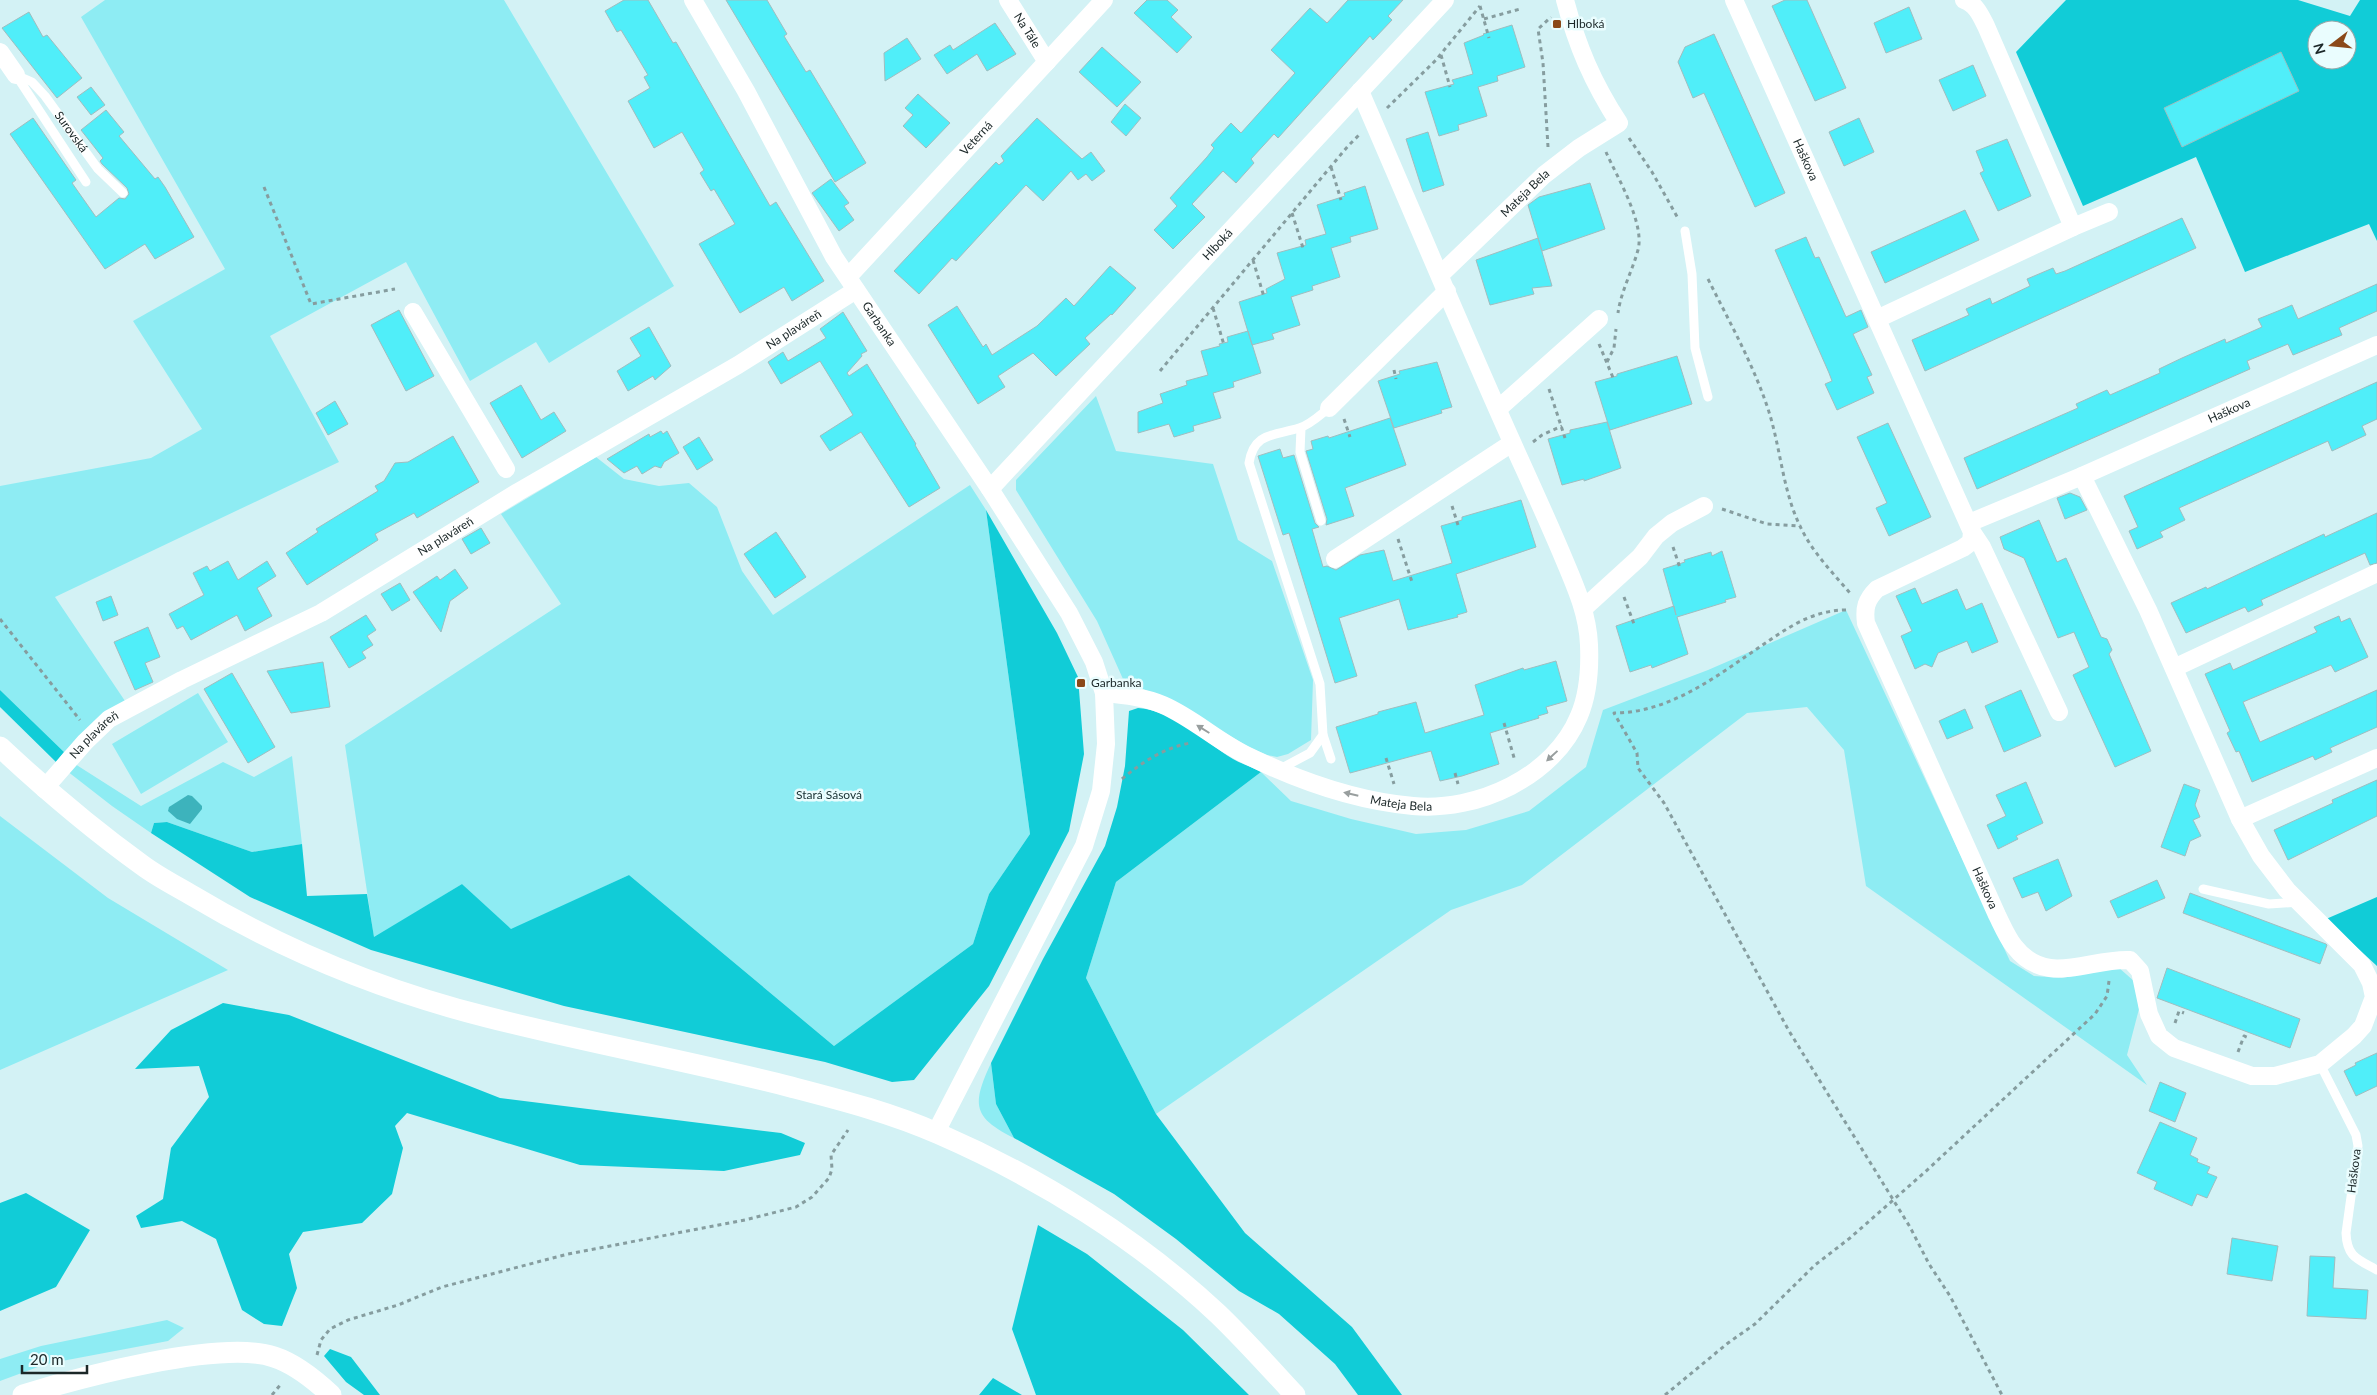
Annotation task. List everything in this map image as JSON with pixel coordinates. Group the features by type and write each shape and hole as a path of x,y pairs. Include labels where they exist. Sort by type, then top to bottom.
{"street":[{"name":"Garbanka","path":"693,0 746,91 816,226 990,489 1069,614 1094,662 1104,693 1106,744 1101,791 1084,846 936,1132"},
{"name":"Na Tále","path":"1008,0 1047,62"},
{"name":"Veterná","path":"852,283 1104,0"},
{"name":"Hlboká","path":"990,489 1445,0"},
{"name":"Haškova","path":"1734,0 1971,527 2059,712"},
{"path":"1964,0 1969,2 1978,12 1986,26 2073,227"},
{"path":"1566,2 1584,62 1600,94 1618,123"},
{"name":"Surovská","path":"0,52 16,75"},
{"name":"Mateja Bela","path":"1104,693 1133,696 1163,704 1244,754 1344,793 1415,806 1450,805 1487,797 1520,780 1539,768 1560,748 1579,716 1588,681 1589,644 1584,608 1360,91"},
{"name":"Mateja Bela","path":"1440,275 1544,175 1579,148 1618,123"},
{"path":"1877,319 2109,212"},
{"name":"Na plaváreň","path":"44,789 92,735 109,720 140,702 321,612 518,492 738,365 852,283"},
{"path":"1329,408 1447,291"},
{"path":"413,312 506,469"},
{"path":"1498,409 1599,319"},
{"name":"Haškova","path":"1971,527 2377,345"},
{"path":"1335,559 1393,521 1516,450"},
{"name":"Haškova","path":"1864,610 1870,632 1997,915 2013,945 2028,961 2044,968 2061,969 2109,960 2130,960 2140,971 2149,1014 2159,1036 2174,1048 2252,1076 2275,1076 2320,1064 2354,1036 2363,1026 2374,997 2371,982 2362,965 2287,890 2261,856 2240,819 2174,668 2082,476"},
{"path":"1584,608 1640,557 1656,536 1672,523 1704,506"},
{"path":"1864,610 1868,598 1877,589 1963,548 1971,542 1971,527"},
{"path":"2174,668 2377,573"},
{"path":"0,747 44,789 145,867 246,928 337,968 420,999 489,1018 766,1080 877,1111 936,1132 1000,1162 1086,1212 1130,1242 1172,1275 1218,1314 1295,1395"},
{"path":"2240,819 2377,758"},
{"path":"23,1395 125,1368 227,1353 252,1353 274,1357 315,1380 332,1395"}],"lane":[{"name":"Surovská","path":"16,75 86,182"},
{"name":"Surovská","path":"16,75 32,82 45,96 98,169 124,193"},
{"path":"1684,230 1692,274 1695,348 1708,397"},
{"path":"1329,408 1301,428 1260,440 1250,451 1249,463 1320,684 1323,735 1331,759"},
{"path":"1301,428 1300,452 1322,521"},
{"path":"1280,769 1310,753 1323,735"},
{"path":"2203,889 2269,904 2300,902"},
{"name":"Haškova","path":"2320,1064 2356,1135 2358,1146 2346,1232 2347,1246 2353,1256 2377,1270"}],"path":[{"path":"1544,175 1548,137 1543,63 1538,29 1566,2"},
{"path":"1160,372 1348,146 1440,55 1480,6 1489,38"},
{"path":"1484,19 1520,9"},
{"path":"1440,55 1450,88"},
{"path":"1618,123 1652,172 1684,230"},
{"path":"1598,135 1630,205 1638,230 1638,248 1620,301 1614,348 1607,362"},
{"path":"1331,166 1341,200"},
{"path":"264,187 311,304 396,289"},
{"path":"1292,213 1303,248"},
{"path":"1253,260 1264,297"},
{"path":"1706,274 1760,388 1778,441 1790,500 1800,526 1821,560 1864,610"},
{"path":"1213,308 1224,345"},
{"path":"1601,348 1614,380"},
{"path":"1542,369 1565,438"},
{"path":"1516,450 1562,426"},
{"path":"1704,506 1725,510 1767,524 1800,526"},
{"path":"1393,521 1412,582"},
{"path":"1617,578 1634,624"},
{"path":"1864,610 1841,610 1815,614 1784,630 1703,685 1650,709 1630,713 1614,713 1637,753 1638,768 1664,803 1789,1032 1894,1200 1929,1264 1950,1296 2002,1395"},
{"path":"0,619 92,735"},
{"path":"1504,723 1520,780"},
{"path":"1118,783 1146,760 1178,745 1223,741"},
{"path":"1386,758 1400,804"},
{"path":"1665,1395 1728,1342 1755,1324 1814,1265 1850,1238 1894,1200 1984,1119 2095,1014 2106,996 2109,960"},
{"path":"2175,1023 2179,1011 2184,1013"},
{"path":"2240,1049 2244,1036 2249,1038"},
{"path":"315,1380 315,1359 321,1340 330,1329 348,1320 398,1305 442,1287 568,1254 745,1220 796,1207 812,1197 829,1178 832,1169 831,1154 848,1130"}],"green space":[{"path":"105,0 504,0 674,286 549,363 536,342 470,381 406,262 270,336 339,462 55,597 125,701 94,723 64,752 0,690 0,486 151,458 202,429 133,321 225,269 81,17"},
{"path":"1096,396 1116,451 1213,464 1238,540 1272,561 1313,680 1311,740 1288,754 1277,757 1249,747 1164,697 1123,679 1097,621 1016,490 1016,480"},
{"name":"Stará Sásová","path":"596,457 624,479 659,486 689,483 717,507 742,571 773,615 970,485 986,510 1030,834 989,894 973,944 834,1046 629,875 511,930 462,884 374,938 345,745 561,604 501,514"},
{"path":"1846,610 2010,961 2034,976 2062,978 2118,967 2135,982 2139,1009 2127,1055 2147,1085 1866,886 1844,750 1807,707 1747,713 1522,885 1451,910 1156,1114 1086,978 1116,882 1261,772 1291,801 1351,819 1416,834 1466,830 1529,811 1586,767 1603,710 1708,670"},
{"path":"198,693 228,742 141,794 112,744"},
{"path":"292,756 302,844 252,852 167,822 154,823 151,833 67,771 75,764 141,806 223,762 254,777"},
{"path":"0,816 108,898 228,970 0,1070"},
{"path":"991,1063 996,1104 1014,1138 990,1123 983,1116 980,1108 981,1089"},
{"path":"167,1320 184,1328 168,1341 46,1364 0,1381 0,1359 41,1346"}],"shaded area":[{"path":"2066,0 2298,0 2350,16 2360,0 2377,0 2377,241 2369,224 2245,272 2196,157 2083,206 2016,52"},
{"path":"986,510 1057,633 1078,677 1084,754 1069,831 989,986 914,1080 892,1082 825,1062 564,1006 371,950 250,897 151,833 154,823 167,822 252,852 302,844 307,896 367,894 374,937 462,884 511,929 629,875 834,1046 973,944 989,894 1030,834"},
{"path":"0,690 64,752 56,762 0,707"},
{"path":"1138,708 1151,710 1176,721 1233,759 1261,772 1116,882 1086,978 1156,1114 1245,1233 1352,1327 1402,1395 1358,1395 1335,1364 1279,1314 1239,1291 1176,1239 1114,1194 1014,1138 996,1104 991,1063 1043,959 1105,846 1117,807 1125,766 1129,711"},
{"path":"188,795 192,796 202,806 202,809 190,824 177,819 168,811 169,807"},
{"path":"2377,897 2377,966 2326,919"},
{"path":"223,1003 289,1015 500,1098 781,1133 805,1143 800,1155 724,1171 580,1165 407,1113 395,1126 403,1148 392,1194 362,1223 303,1232 289,1254 297,1288 282,1326 264,1324 242,1310 216,1239 182,1221 141,1228 136,1216 163,1199 171,1148 209,1097 199,1066 135,1069 171,1030"},
{"path":"26,1193 90,1230 56,1287 0,1311 0,1203"},
{"path":"1038,1225 1087,1254 1183,1330 1249,1395 1036,1395 1012,1329"},
{"path":"330,1349 351,1357 380,1395 364,1395 346,1382 324,1356"},
{"path":"993,1378 1022,1395 979,1395"}],"building":[{"path":"624,0 648,0 673,43 676,42 770,206 776,202 824,281 792,301 784,287 740,313 699,244 735,224 714,189 711,191 700,173 704,170 682,132 654,148 628,101 650,88 644,77 648,75 621,30 617,32 605,11"},
{"path":"726,0 767,0 787,34 784,36 806,72 810,70 866,163 835,182"},
{"path":"1147,0 1167,0 1178,10 1171,17 1192,37 1177,53 1134,13"},
{"path":"1348,0 1403,0 1388,16 1392,20 1373,40 1370,36 1278,138 1274,134 1251,159 1254,163 1236,183 1223,171 1192,204 1205,217 1173,249 1154,230 1177,206 1170,198 1207,157 1214,148 1211,145 1231,123 1241,133 1295,73 1271,50 1310,8 1327,23"},
{"path":"1785,0 1807,0 1846,88 1815,101 1772,6"},
{"path":"1909,7 1922,39 1886,53 1874,23"},
{"path":"29,12 43,37 47,35 82,78 57,98 2,28"},
{"path":"995,23 1016,54 987,71 977,54 947,74 934,55 950,45 953,50"},
{"path":"1512,25 1525,67 1497,76 1498,81 1478,87 1487,116 1458,125 1459,130 1439,136 1425,92 1454,84 1452,80 1473,74 1464,43 1483,34"},
{"path":"1714,34 1785,193 1755,207 1704,93 1693,98 1678,62 1685,47"},
{"path":"907,38 921,59 885,81 884,53"},
{"path":"1102,47 1141,82 1117,107 1079,72"},
{"path":"2281,52 2299,91 2182,147 2164,108"},
{"path":"1973,65 1986,96 1953,111 1939,80"},
{"path":"91,87 105,105 91,115 77,97"},
{"path":"918,94 950,123 926,148 903,126 913,115 905,108"},
{"path":"1125,104 1141,118 1126,136 1111,122"},
{"path":"106,110 124,132 119,136 155,179 158,177 165,187 194,237 155,259 145,244 105,269 10,134 33,118 76,180 72,183 96,217 119,198 125,199 129,194 127,188 102,164 100,161 103,158 81,130"},
{"path":"1037,118 1082,159 1091,152 1105,171 1092,181 1086,174 1078,180 1071,171 1043,201 1026,185 956,261 952,258 919,294 894,271 996,162 999,165 1004,161 1001,156"},
{"path":"1859,118 1874,152 1844,166 1829,132"},
{"path":"1428,132 1444,185 1423,192 1406,139"},
{"path":"2007,139 2031,196 1998,211 1980,173 1984,171 1976,151"},
{"path":"831,179 849,203 844,206 854,220 839,231 812,193"},
{"path":"1590,183 1605,229 1542,251 1528,205 1539,197"},
{"path":"1365,186 1378,229 1350,237 1351,242 1331,248 1340,277 1312,286 1313,290 1291,297 1300,325 1272,334 1274,339 1252,345 1239,302 1267,293 1266,289 1285,279 1277,253 1306,245 1305,240 1326,234 1317,205 1345,196 1344,193"},
{"path":"1965,210 1979,240 1885,283 1871,252"},
{"path":"2182,218 2196,248 1925,371 1912,340 1969,315 1966,309 1990,298 1992,304 2030,286 2027,279 2053,268 2056,274 2065,271"},
{"path":"1806,237 1815,258 1819,257 1846,317 1861,310 1868,327 1853,334 1872,375 1867,377 1874,393 1837,410 1825,384 1832,381 1829,373 1775,250"},
{"path":"1538,238 1552,286 1532,288 1534,294 1490,305 1476,260"},
{"path":"1110,266 1136,288 1112,315 1085,338 1090,344 1056,376 1033,353 998,376 1005,387 978,404 928,325 957,306 983,347 986,344 992,355 1037,326 1066,298 1074,306"},
{"path":"2377,284 2377,311 2339,328 2342,335 2293,355 2288,344 2247,361 2250,369 1977,489 1964,458 2078,408 2076,404 2107,390 2110,395 2160,373 2159,369 2182,358 2225,339 2226,343 2262,327 2258,319 2292,305 2298,319"},
{"path":"399,310 434,376 406,391 371,325"},
{"path":"843,312 867,351 861,354 862,356 847,373 849,376 867,364 916,444 940,488 909,507 861,432 830,451 820,436 853,415 820,361 781,384 768,362 783,352 788,361 826,338 820,329"},
{"path":"649,327 671,366 655,380 653,376 628,391 617,371 641,356 630,338"},
{"path":"1248,331 1261,373 1233,382 1234,387 1213,393 1221,418 1193,426 1194,431 1174,437 1169,424 1138,433 1138,412 1163,403 1160,394 1187,385 1186,381 1208,375 1201,351 1220,346 1219,344 1228,342 1227,337"},
{"path":"1677,356 1692,404 1610,430 1595,382"},
{"path":"1437,362 1452,407 1441,410 1442,413 1394,428 1378,381 1400,374 1399,371"},
{"path":"2377,382 2377,419 2362,426 2366,435 2332,451 2328,441 2179,508 2185,520 2160,532 2163,537 2137,549 2129,531 2138,527 2124,496"},
{"path":"521,385 541,420 554,412 566,431 522,458 490,403"},
{"path":"335,401 348,424 328,435 316,413"},
{"path":"1390,418 1406,465 1345,488 1354,516 1326,525 1327,519 1306,451 1313,449 1311,441 1328,436 1329,438"},
{"path":"1607,422 1621,468 1584,481 1584,479 1562,485 1548,439 1570,433 1570,430"},
{"path":"1888,423 1931,517 1889,536 1876,508 1887,503 1857,437"},
{"path":"661,431 663,434 667,431 679,453 664,462 661,468 655,466 642,474 637,466 624,473 607,459 649,434 650,437"},
{"path":"453,436 479,482 417,518 414,513 375,534 378,540 307,585 286,553 318,532 316,529 378,491 375,486 384,481 395,463 408,462"},
{"path":"699,437 713,460 697,470 683,447"},
{"path":"1280,449 1283,458 1294,455 1315,523 1319,527 1312,529 1323,567 1327,566 1336,570 1360,555 1384,550 1393,581 1452,563 1441,526 1462,520 1462,517 1521,500 1536,547 1456,574 1467,612 1457,615 1458,617 1408,630 1399,599 1339,618 1357,676 1335,683 1289,533 1283,535 1258,456"},
{"path":"2070,493 2080,497 2087,510 2065,519 2057,498"},
{"path":"2377,513 2377,563 2370,565 2365,553 2261,600 2263,605 2248,612 2245,607 2186,633 2171,603 2206,587 2207,589 2324,534 2325,537"},
{"path":"2039,520 2057,562 2066,558 2101,637 2107,639 2112,650 2109,654 2151,751 2115,767 2073,675 2089,667 2074,632 2058,638 2024,558 2004,549 2000,537"},
{"path":"481,528 490,543 471,554 462,539"},
{"path":"776,532 806,577 775,598 744,554"},
{"path":"1722,551 1736,597 1725,600 1726,602 1677,617 1688,654 1652,668 1651,665 1630,672 1616,626 1674,606 1663,569 1685,562 1684,560 1711,552 1712,556"},
{"path":"228,561 238,580 267,561 276,576 257,588 272,616 245,631 237,615 191,640 183,626 177,629 169,614 204,595 193,573 207,566 210,571"},
{"path":"455,569 468,588 450,601 441,632 413,592 437,576 440,580"},
{"path":"400,583 410,600 392,611 381,594"},
{"path":"1915,588 1922,604 1957,589 1966,610 1982,603 1998,642 1972,653 1967,641 1938,653 1932,667 1925,664 1915,669 1901,636 1912,631 1896,596"},
{"path":"111,596 118,615 103,621 96,602"},
{"path":"366,615 376,630 367,636 373,645 362,652 366,658 349,668 330,637"},
{"path":"2339,616 2341,622 2350,618 2368,657 2335,672 2331,665 2243,702 2260,742 2377,690 2377,727 2330,748 2332,752 2315,760 2313,756 2252,782 2239,751 2236,752 2227,733 2230,731 2205,674 2230,663 2233,670 2317,632 2314,627"},
{"path":"148,627 160,657 145,663 153,682 135,690 114,642"},
{"path":"1556,661 1567,701 1546,707 1548,713 1538,716 1539,718 1490,733 1499,764 1440,781 1431,751 1350,773 1336,727 1378,714 1378,712 1416,702 1425,733 1484,715 1475,685 1523,668 1524,670"},
{"path":"323,662 330,707 291,713 267,671"},
{"path":"232,673 275,747 248,763 204,689"},
{"path":"2021,690 2041,736 2004,752 1985,706"},
{"path":"1965,709 1973,728 1947,739 1939,721"},
{"path":"2377,780 2377,816 2288,860 2274,830 2333,803 2332,800"},
{"path":"2026,782 2043,823 2016,836 2018,839 1998,849 1987,825 2006,816 1996,795"},
{"path":"2184,784 2200,790 2195,805 2200,817 2193,820 2201,836 2190,841 2185,856 2161,847"},
{"path":"2058,859 2072,896 2046,911 2038,892 2022,898 2013,878"},
{"path":"2157,880 2165,898 2118,918 2110,901"},
{"path":"2190,893 2326,944 2320,964 2183,913"},
{"path":"2167,968 2300,1019 2290,1048 2157,998"},
{"path":"2377,1053 2377,1086 2356,1096 2344,1071 2356,1065 2355,1063"},
{"path":"2160,1082 2186,1093 2175,1122 2149,1111"},
{"path":"2160,1122 2197,1138 2190,1155 2198,1159 2197,1162 2210,1167 2207,1173 2217,1177 2207,1198 2197,1194 2192,1206 2154,1189 2157,1182 2137,1173"},
{"path":"2232,1238 2278,1246 2272,1281 2227,1274"},
{"path":"2310,1256 2335,1257 2333,1288 2368,1290 2366,1319 2307,1316"}],"place":[{"name":"Hlboká","path":"1557,24"},
{"name":"Garbanka","path":"1081,683"}]}
